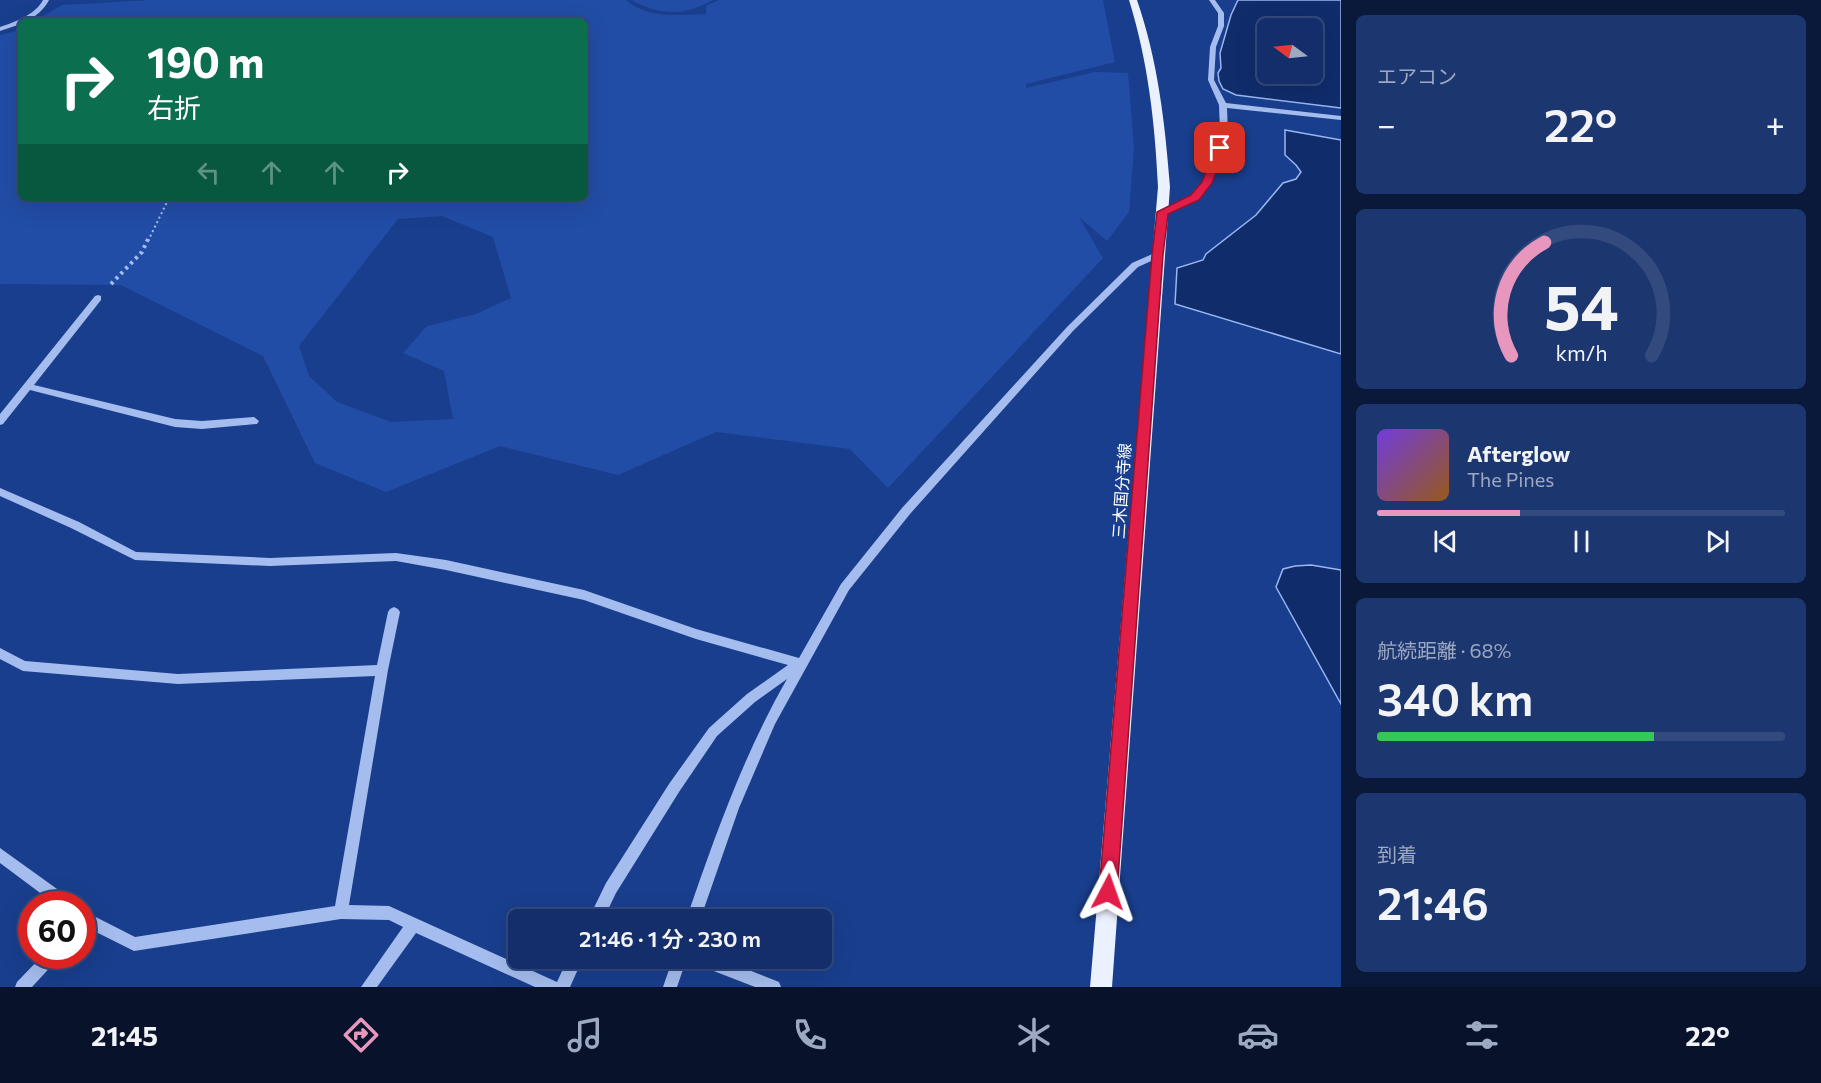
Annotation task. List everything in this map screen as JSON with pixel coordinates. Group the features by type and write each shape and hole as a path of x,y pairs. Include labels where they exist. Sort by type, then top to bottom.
{"main road":[{"name":"三木国分寺線","path":"1101,987 1164,187 1160,110 1152,65 1133,0"}],"street":[{"path":"26,18 43,6 46,0"},
{"path":"1163,212 1195,198 1206,183 1224,134 1223,105 1211,80 1213,47 1221,26 1221,13 1212,0"},
{"path":"0,29 18,22"},
{"path":"1223,105 1341,118"},
{"path":"697,909 732,808 770,721 800,663 845,587 906,511 1070,329 1135,265 1157,255"},
{"path":"0,421 98,298"},
{"path":"29,387 175,423 202,425 254,421"},
{"path":"0,492 75,525 135,556 270,562 396,557 446,565 584,594 696,634 800,663"},
{"path":"341,912 382,669 394,612"},
{"path":"0,653 23,666 178,679 382,669"},
{"path":"600,909 610,888 712,732 751,698 800,663"},
{"path":"0,855 48,891"},
{"path":"96,925 134,944 341,912 389,913 552,987"},
{"path":"368,987 414,924"},
{"path":"22,987 39,969"},
{"path":"561,987 570,969"},
{"path":"670,987 676,969"},
{"path":"727,969 774,987"}],"path":[{"path":"98,298 142,252 168,201"}],"shaded area":[{"path":"152,0 626,0 634,6 653,13 674,15 706,14 706,6 719,0 1103,0 1115,62 1026,84 1026,88 1095,72 1128,73 1134,148 1129,212 1107,241 1079,217 1103,258 888,488 850,449 716,432 618,475 500,446 386,492 315,463 263,356 121,285 0,284 0,35 18,31 18,201 588,201 588,18 40,18 62,5","holes":["442,216 493,237 511,298 476,314 427,326 403,353 444,371 453,419 391,422 337,402 309,376 299,346 398,219"]},
{"path":"631,0 713,0 692,9 672,12 652,9"},
{"path":"1238,0 1341,0 1341,108 1236,95 1223,89 1219,81 1220,53 1231,15"},
{"path":"1285,130 1341,140 1341,354 1175,304 1177,268 1203,260 1206,254 1256,215 1283,183 1296,179 1301,172 1285,155"},
{"path":"1311,565 1341,570 1341,704 1276,587 1283,569"}],"route":[{"path":"1108,892 1157,255 1163,212 1195,198 1206,183 1220,148"}]}
